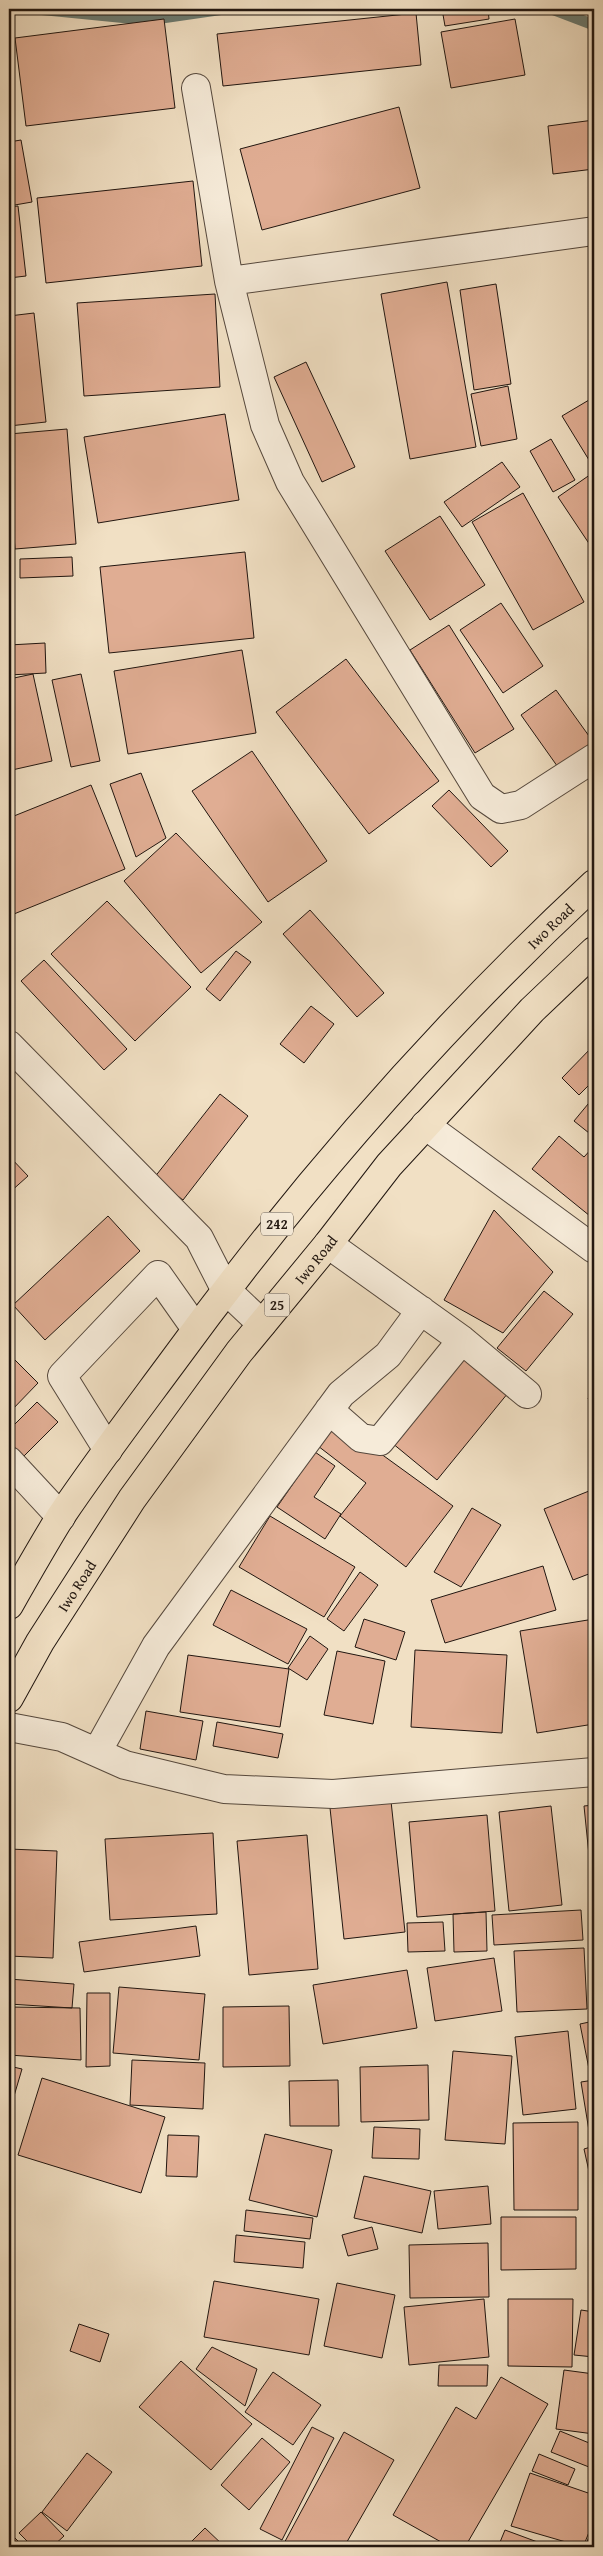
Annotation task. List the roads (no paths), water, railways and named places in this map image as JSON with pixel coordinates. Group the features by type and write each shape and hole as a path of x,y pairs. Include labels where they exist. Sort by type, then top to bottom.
{"main road":[{"name":"Iwo Road","path":"9,1605 61,1517 108,1450 225,1289 306,1188 419,1058 530,944 594,884"},
{"name":"Iwo Road","path":"9,1698 40,1642 132,1500 262,1324 328,1244 389,1165 532,1010 594,951"}],"street":[{"path":"196,88 229,281 265,425 290,482 482,796 501,809 521,804 594,758"},
{"path":"229,281 594,231"},
{"path":"9,1045 199,1238 225,1289 262,1324"},
{"path":"425,1125 594,1249"},
{"path":"328,1244 462,1340 527,1394"},
{"path":"108,1450 62,1376 158,1275 196,1329"},
{"path":"97,1752 156,1646 329,1410 342,1394 388,1355 420,1310"},
{"path":"329,1410 361,1438 380,1441 462,1340"},
{"path":"9,1461 61,1517"},
{"path":"9,1727 62,1737 125,1765 224,1789 333,1794 594,1772"}],"waterway":[{"path":"37,9 148,20 224,9"},
{"path":"552,9 594,25"}]}
